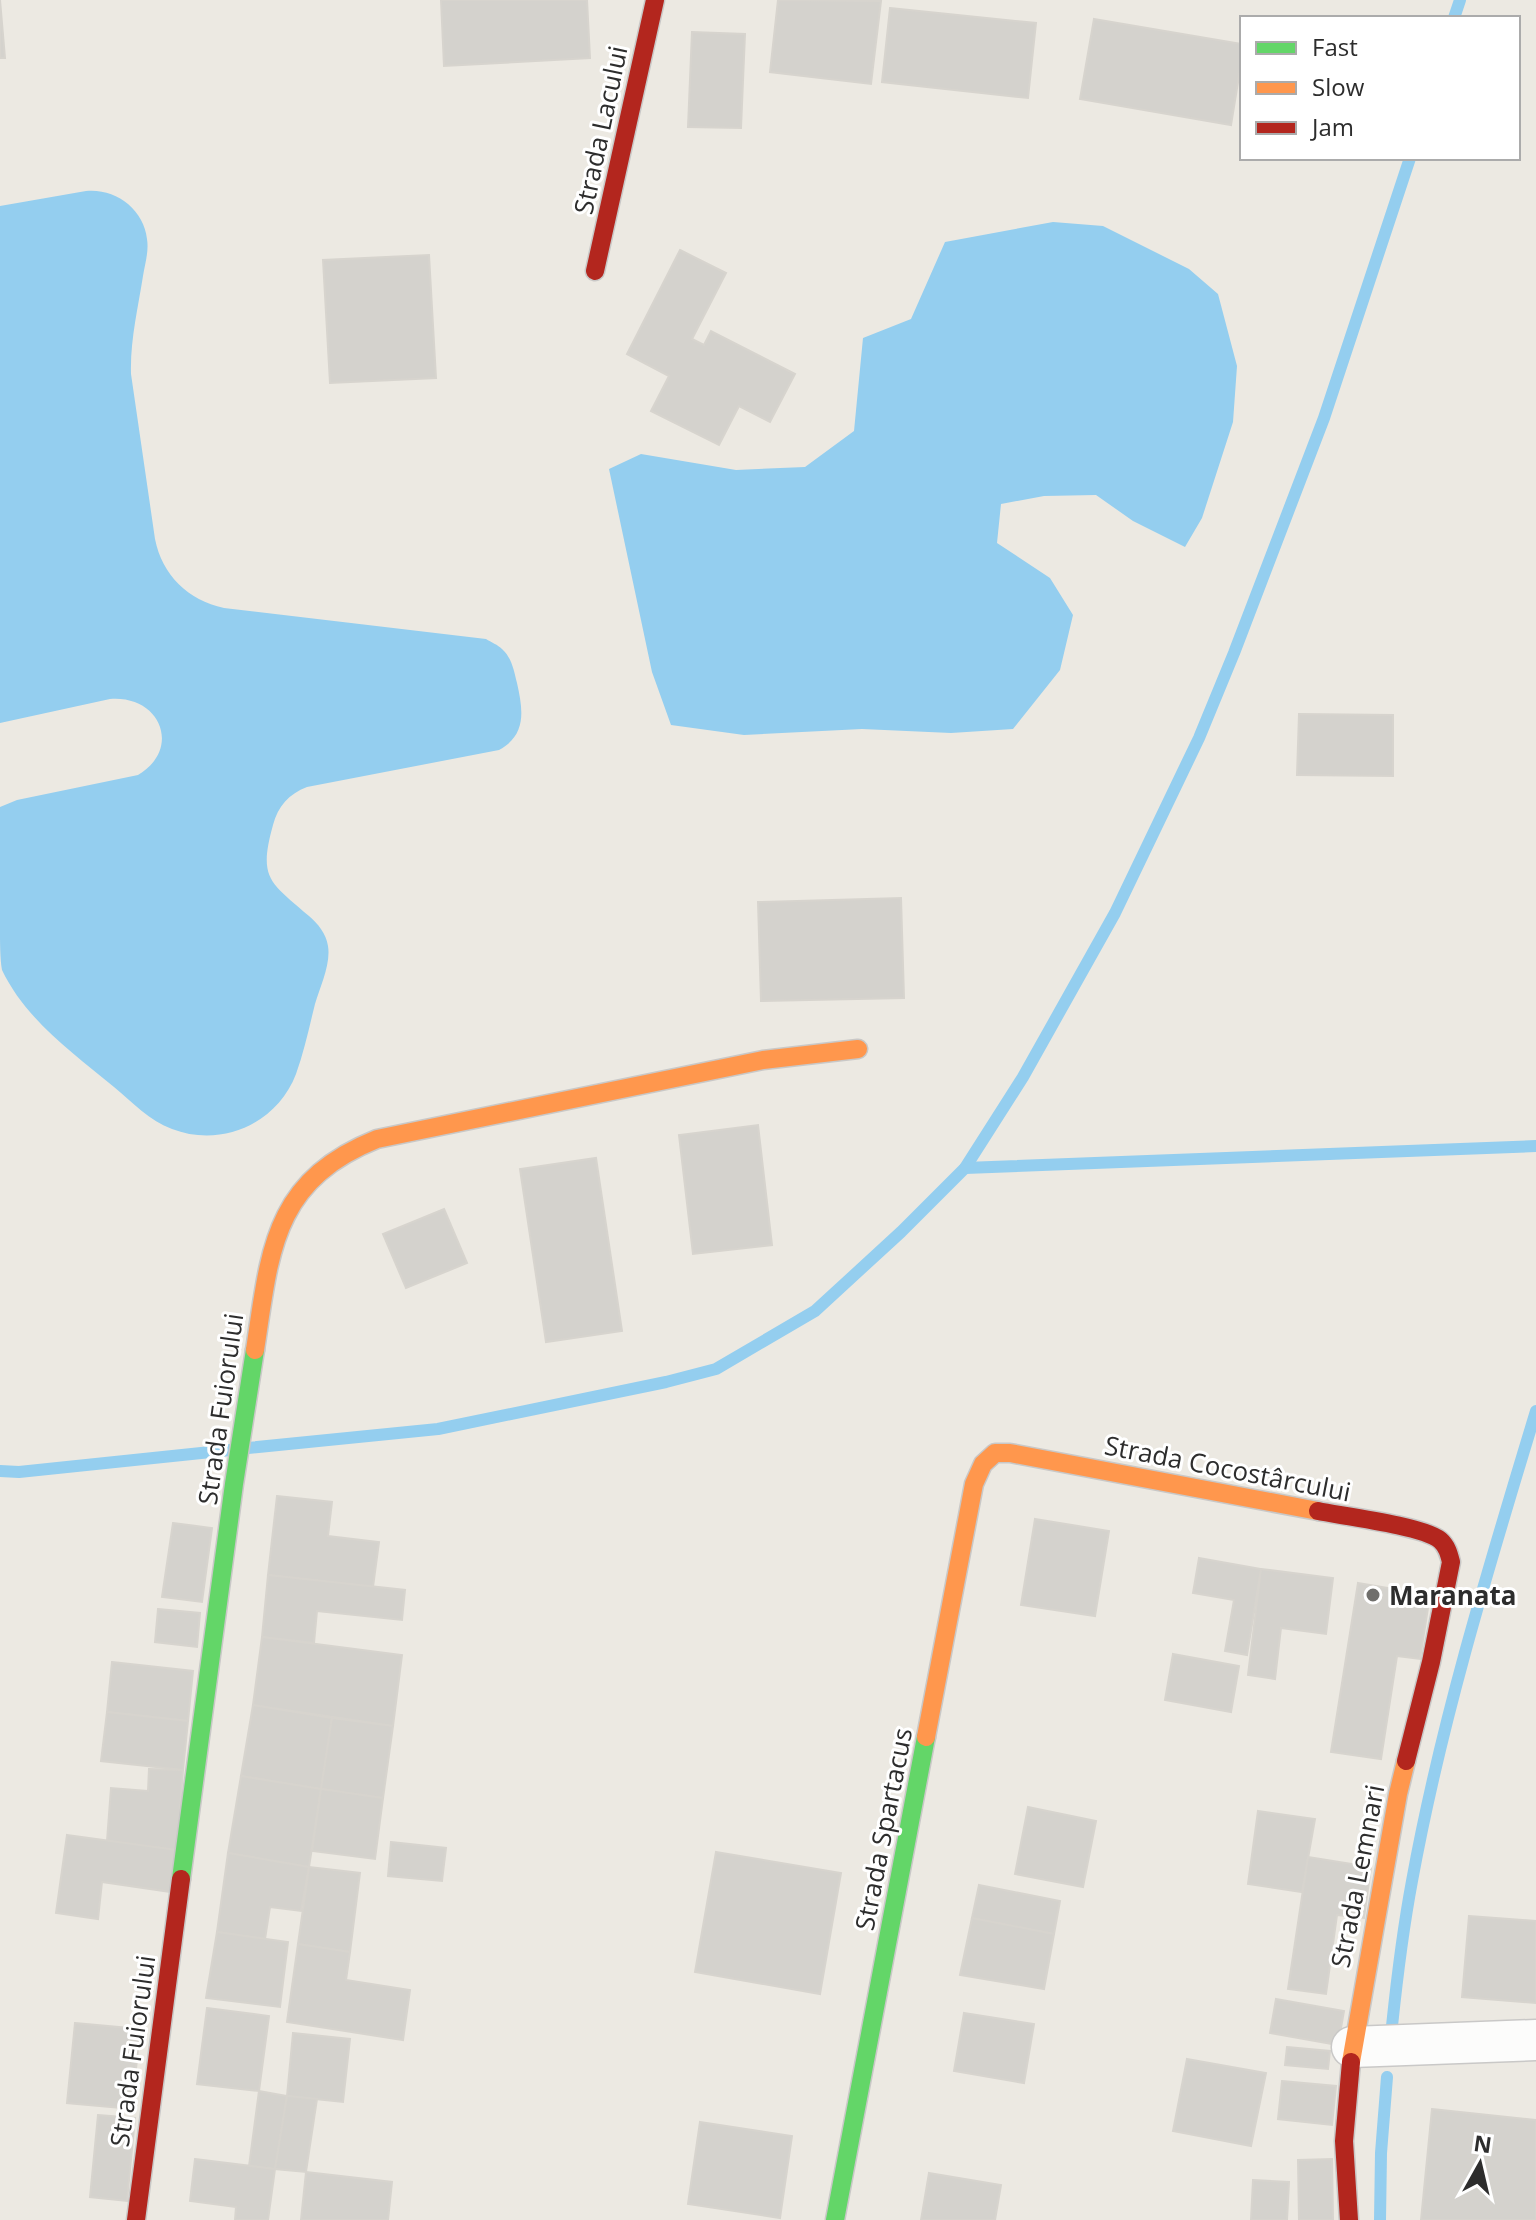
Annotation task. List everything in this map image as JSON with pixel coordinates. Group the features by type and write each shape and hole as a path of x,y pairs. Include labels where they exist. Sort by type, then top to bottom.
{"street":[{"name":"Strada Lacului","path":"595,271 655,0"},
{"name":"Strada Fuiorului","path":"136,2220 234,1484 267,1270 275,1239 288,1210 319,1170 345,1151 377,1139 748,1063 858,1049"},
{"name":"Strada Cocostârcului","path":"995,1453 1026,1456 1418,1530 1435,1536 1447,1546"},
{"name":"Strada Spartacus","path":"835,2220 974,1484 983,1464 995,1453"},
{"name":"Strada Lemnari","path":"1349,2220 1344,2141 1352,2047 1398,1794 1431,1662 1451,1562 1447,1546"},
{"path":"1352,2047 1536,2040"}],"water":[{"path":"86,191 117,197 134,210 145,228 147,253 133,337 131,374 155,539 170,575 199,599 224,608 486,639 508,656 521,703 519,729 499,750 307,787 281,806 269,843 268,869 277,887 321,929 327,941 328,960 299,1066 287,1091 276,1106 261,1118 228,1133 191,1134 164,1126 149,1116 51,1034 24,1004 2,970 0,807 17,800 138,775 152,764 162,738 153,714 128,700 110,699 0,723 0,206"},
{"path":"1053,222 1103,226 1189,269 1218,294 1237,366 1233,422 1202,518 1185,547 1133,521 1096,495 1044,496 1001,504 997,543 1050,578 1073,615 1060,670 1013,729 951,733 862,729 744,735 671,725 652,672 609,469 641,454 736,470 805,467 854,431 863,338 911,319 945,242"}],"building":[{"path":"0,0 5,58 0,58"},
{"path":"441,0 587,0 590,58 444,66"},
{"path":"778,0 881,1 871,84 770,72"},
{"path":"890,8 1036,23 1028,98 882,82"},
{"path":"1094,19 1240,44 1240,70 1231,125 1080,99"},
{"path":"692,32 745,34 741,128 688,127"},
{"path":"680,250 726,273 692,339 704,345 711,331 795,374 770,422 739,406 719,445 651,411 669,376 627,354"},
{"path":"429,255 436,378 330,383 323,260"},
{"path":"1299,714 1393,715 1393,776 1297,775"},
{"path":"901,898 904,998 761,1001 758,902"},
{"path":"758,1125 772,1245 693,1254 679,1135"},
{"path":"596,1158 622,1331 546,1342 520,1169"},
{"path":"444,1209 467,1263 406,1288 383,1234"},
{"path":"277,1496 332,1502 328,1536 379,1542 373,1587 268,1575"},
{"path":"1035,1519 1109,1531 1095,1616 1021,1605"},
{"path":"173,1523 212,1528 202,1602 162,1597"},
{"path":"1199,1558 1261,1569 1247,1655 1225,1651 1234,1600 1193,1593"},
{"path":"1261,1569 1333,1578 1326,1634 1281,1628 1275,1679 1248,1675"},
{"path":"268,1575 405,1590 402,1620 317,1611 314,1643 262,1637"},
{"path":"1358,1583 1430,1595 1420,1659 1397,1656 1381,1759 1331,1752"},
{"path":"158,1609 200,1613 197,1647 155,1642"},
{"path":"262,1637 402,1655 393,1726 253,1705"},
{"path":"1173,1654 1239,1666 1231,1712 1165,1700"},
{"path":"112,1662 193,1671 188,1721 107,1712"},
{"path":"253,1705 332,1718 321,1789 241,1776"},
{"path":"107,1712 188,1721 183,1770 101,1761"},
{"path":"332,1718 393,1726 383,1798 321,1789"},
{"path":"149,1769 183,1770 177,1850 107,1841 111,1788 148,1791"},
{"path":"241,1776 321,1789 309,1867 228,1853"},
{"path":"321,1789 383,1798 375,1859 312,1851"},
{"path":"1028,1807 1096,1821 1083,1887 1015,1874"},
{"path":"1258,1811 1315,1819 1302,1892 1248,1884"},
{"path":"67,1835 177,1850 171,1892 102,1882 98,1919 56,1913"},
{"path":"391,1842 446,1848 442,1881 388,1876"},
{"path":"716,1852 841,1873 820,1994 695,1972"},
{"path":"228,1853 309,1867 301,1911 270,1907 265,1939 217,1932"},
{"path":"1308,1857 1371,1867 1364,1918 1337,1915 1326,1994 1288,1989"},
{"path":"309,1867 360,1873 350,1952 298,1944"},
{"path":"979,1885 1060,1901 1054,1934 972,1918"},
{"path":"1469,1916 1536,1921 1536,2003 1462,1997"},
{"path":"972,1918 1054,1934 1044,1989 960,1975"},
{"path":"217,1932 288,1942 280,2007 206,1998"},
{"path":"298,1944 350,1952 346,1980 410,1990 403,2040 287,2022"},
{"path":"1276,1999 1344,2011 1338,2045 1270,2033"},
{"path":"207,2008 269,2016 259,2091 197,2084"},
{"path":"964,2013 1034,2024 1024,2083 954,2071"},
{"path":"75,2023 140,2029 132,2109 67,2103"},
{"path":"293,2033 350,2039 343,2102 287,2096"},
{"path":"1287,2047 1330,2051 1328,2069 1285,2065"},
{"path":"1187,2059 1266,2073 1251,2146 1173,2131"},
{"path":"1282,2081 1336,2086 1332,2125 1278,2119"},
{"path":"259,2091 287,2096 275,2169 249,2166"},
{"path":"287,2096 317,2099 306,2172 275,2169"},
{"path":"1432,2109 1536,2120 1536,2220 1421,2220"},
{"path":"98,2115 135,2118 127,2201 90,2197"},
{"path":"700,2122 792,2136 780,2218 688,2204"},
{"path":"195,2159 275,2169 268,2220 235,2220 236,2207 190,2201"},
{"path":"1332,2159 1333,2220 1299,2220 1298,2160"},
{"path":"306,2172 392,2182 388,2220 301,2220"},
{"path":"929,2173 1001,2185 995,2220 921,2220"},
{"path":"1253,2180 1289,2182 1287,2220 1251,2220"}],"waterway":[{"path":"1455,16 1460,0"},
{"path":"248,1448 438,1429 716,1369 815,1311 965,1168 1023,1077 1115,913 1199,738 1324,418 1409,160"},
{"path":"965,1168 1536,1146"},
{"path":"1392,2026 1409,1899 1437,1762 1484,1586 1536,1411"},
{"path":"0,1471 19,1472 230,1450"},
{"path":"1380,2220 1387,2077"}],"traffic: fast":[{"path":"181,1879 255,1350"},
{"path":"835,2220 926,1737"}],"traffic: slow":[{"path":"255,1350 266,1282 282,1224 296,1198 316,1176 342,1156 377,1139 763,1060 858,1049"},
{"path":"926,1737 974,1484 983,1464 995,1453 1010,1453 1318,1511"},
{"path":"1351,2062 1406,1761"}],"traffic: jam":[{"path":"595,271 655,0"},
{"path":"1318,1511 1417,1530 1440,1540 1448,1553 1451,1562 1431,1662 1406,1761"},
{"path":"136,2220 181,1879"},
{"path":"1349,2220 1344,2141 1351,2062"}],"place":[{"name":"Maranata","path":"1373,1595"}]}
